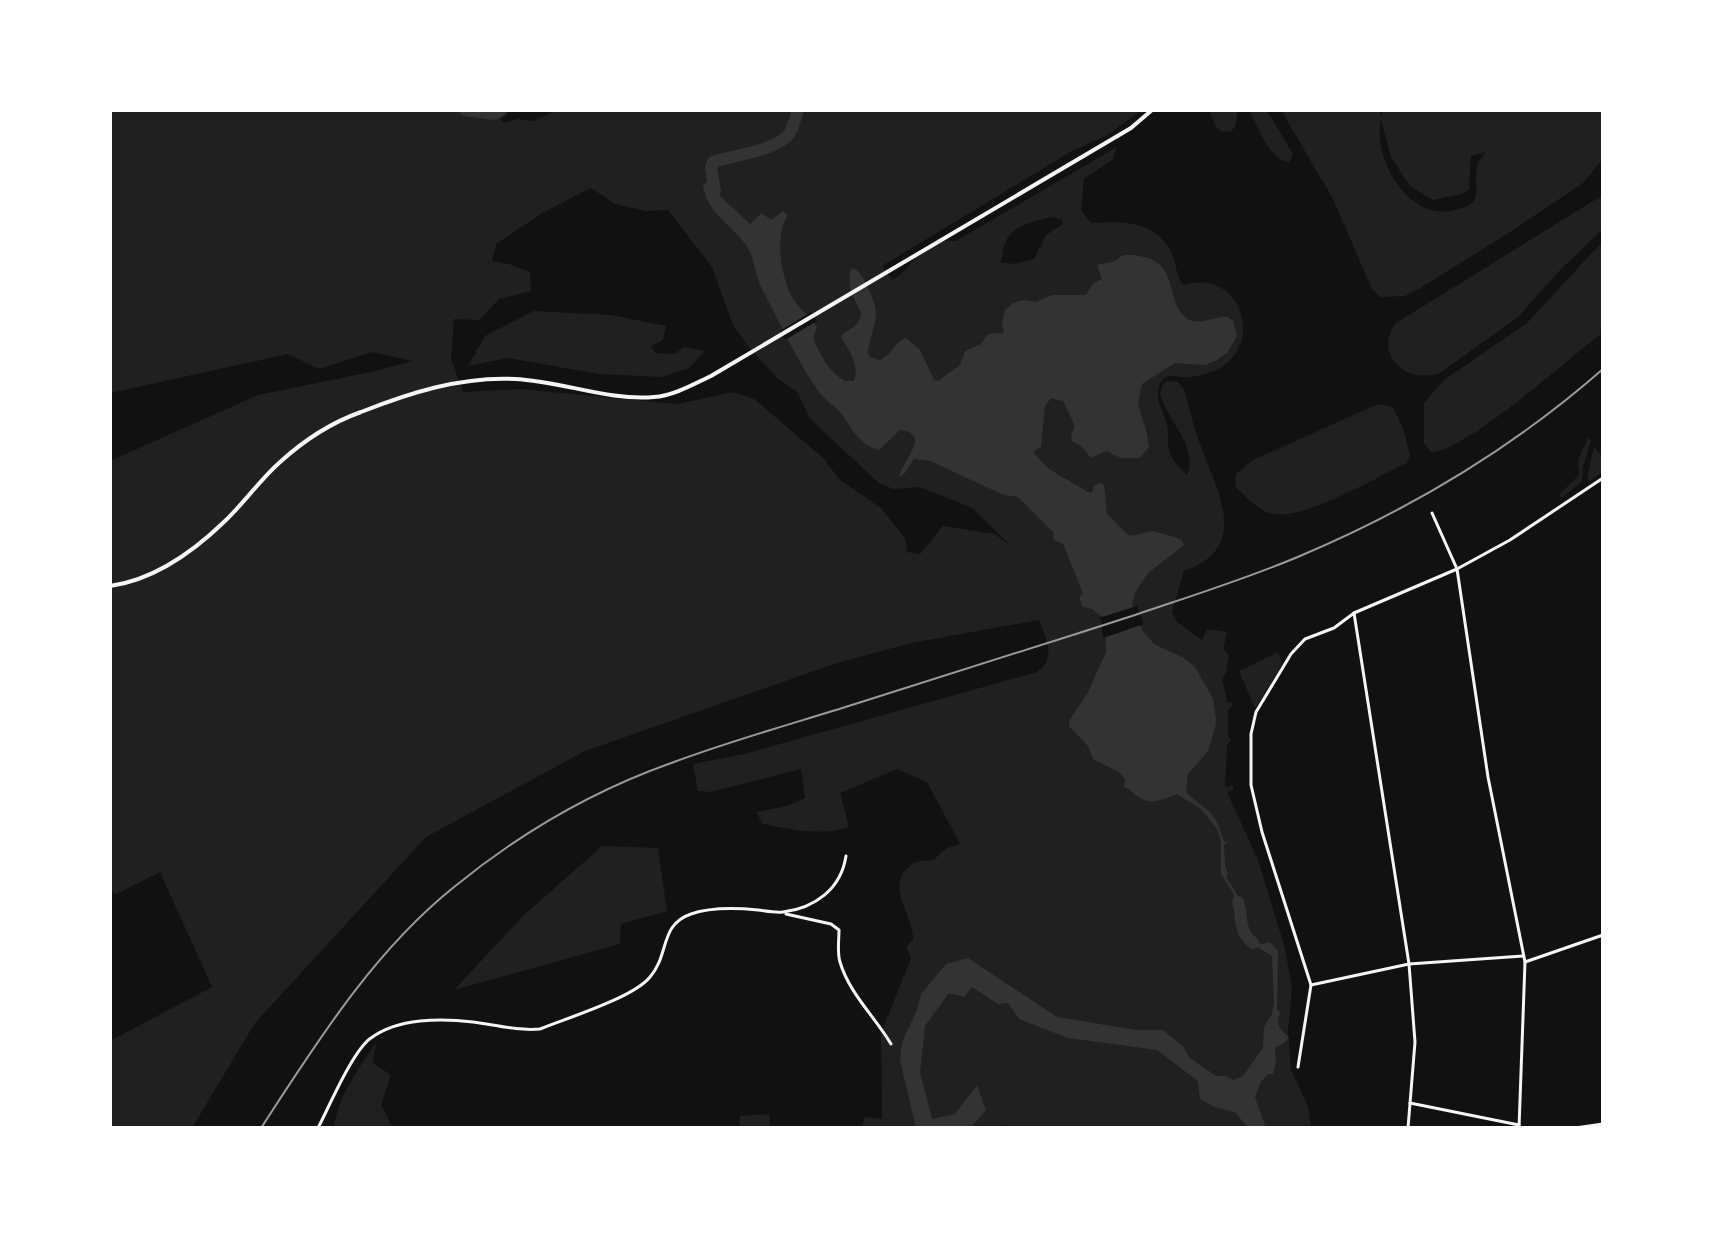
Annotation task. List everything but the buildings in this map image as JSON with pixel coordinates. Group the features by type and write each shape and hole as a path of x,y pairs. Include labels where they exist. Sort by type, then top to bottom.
{"street":[{"path":"110,586 148,576 200,543 225,521 278,463 333,423 362,411 464,382 515,379 632,397 657,397 711,376 1131,128 1152,110"},
{"path":"1298,1067 1311,985 1259,821 1251,785 1251,734 1256,712 1291,654 1305,639 1334,628 1354,613 1457,569 1510,540 1603,478"},
{"path":"1410,1103 1519,1126 1525,962 1488,777 1457,569 1432,513"},
{"path":"1354,613 1409,964 1415,1042 1408,1128"},
{"path":"782,913 827,896 844,869 846,856"},
{"path":"318,1128 368,1039 389,1028 442,1019 523,1031 540,1029 644,984 660,963 671,926 695,913 726,909 782,913 831,924 839,930 840,962 859,999 877,1020 891,1044"},
{"path":"1525,962 1603,935"},
{"path":"1311,985 1409,964 1523,956"},
{"path":"1575,1128 1603,1124"}],"shaded area":[{"path":"110,110 511,110 500,120 504,123 518,119 534,121 557,110 1141,110 1108,135 1072,151 882,266 892,280 926,248 943,241 956,241 1117,147 1112,160 1084,179 1081,210 1091,223 1114,222 1147,228 1164,241 1171,252 1181,283 1203,282 1218,286 1231,296 1239,308 1243,323 1242,339 1236,353 1223,366 1198,376 1168,376 1158,388 1168,427 1170,453 1187,475 1190,464 1186,444 1160,394 1162,385 1167,381 1178,382 1184,389 1224,516 1218,548 1205,561 1184,571 1172,612 1177,622 1202,640 1207,629 1227,632 1223,649 1229,655 1222,678 1227,702 1233,705 1228,710 1228,736 1231,740 1227,745 1225,787 1233,785 1233,790 1227,792 1258,860 1285,948 1292,988 1288,1031 1291,1070 1308,1106 1311,1128 1005,1128 1007,1124 1002,1128 862,1128 864,1117 882,1119 881,1033 911,958 906,947 913,939 912,929 899,890 900,880 914,863 933,860 945,850 960,844 927,782 897,769 840,793 849,827 817,832 763,824 756,812 787,806 805,798 801,769 711,792 698,791 693,764 744,754 1037,672 1047,661 1048,654 1039,620 911,643 834,664 585,751 426,837 255,1023 192,1128 110,1128 110,1041 212,987 160,872 114,895 110,887 110,461 258,395 413,361 372,352 319,369 288,354 110,393","holes":["591,188 615,204 646,211 668,210 712,267 733,325 748,346 777,378 797,392 810,419 880,484 894,489 920,487 972,508 1012,547 995,534 943,526 920,554 907,552 905,538 881,508 840,480 823,458 754,399 733,392 678,404 521,389 463,392 451,359 454,319 479,320 499,299 531,291 530,272 492,261 496,244 544,212","1052,217 1062,220 1063,224 1046,235 1034,259 1014,264 1000,262 1005,243 1013,232"]},
{"path":"1208,110 1238,110 1235,127 1230,132 1220,130"},
{"path":"1249,110 1267,110 1293,154 1289,162 1270,149"},
{"path":"1281,110 1379,110 1381,116 1383,110 1603,110 1603,159 1583,183 1405,296 1380,297 1372,289 1333,199","holes":["1381,120 1391,157 1410,186 1433,200 1462,194 1469,189 1471,156 1486,152 1476,171 1476,196 1472,203 1455,210 1438,211 1423,207 1397,184 1382,152"]},
{"path":"714,176 719,195 750,224 762,213 771,220 783,211 788,215 780,244 788,288 817,327 813,337 825,362 845,381 854,381 856,370 841,337 857,323 861,312 850,288 850,271 853,268 864,279 875,307 876,320 869,356 879,360 906,338 920,350 934,380 938,381 960,365 965,351 981,344 988,334 1004,333 1002,322 1005,310 1013,303 1023,300 1036,302 1052,295 1086,295 1093,284 1102,279 1097,265 1115,261 1120,256 1156,261 1168,277 1177,306 1190,320 1199,322 1227,317 1233,321 1237,336 1227,353 1217,360 1205,365 1175,363 1142,384 1138,404 1149,447 1140,458 1121,458 1106,451 1091,458 1072,441 1075,426 1063,401 1051,398 1045,406 1041,447 1033,452 1049,469 1088,492 1092,493 1099,483 1104,485 1107,514 1130,536 1153,531 1181,539 1184,545 1148,573 1136,591 1132,604 1142,630 1154,644 1184,658 1195,667 1213,699 1215,728 1208,751 1188,774 1186,792 1214,816 1224,842 1228,842 1224,845 1226,877 1247,910 1244,915 1246,930 1261,944 1270,942 1278,951 1278,1023 1289,1037 1275,1048 1273,1074 1268,1074 1261,1082 1255,1097 1266,1128 1248,1128 1235,1112 1214,1107 1200,1099 1198,1081 1157,1050 1068,1038 1019,1019 1008,1003 998,1004 972,987 964,997 949,993 925,1026 920,1072 932,1119 955,1114 977,1085 986,1110 970,1128 916,1128 900,1060 902,1042 921,994 946,964 968,958 1057,1017 1136,1030 1163,1030 1183,1046 1189,1057 1216,1076 1233,1080 1243,1076 1263,1048 1264,1027 1272,1014 1274,1002 1272,956 1245,939 1233,893 1221,874 1221,841 1217,829 1201,809 1177,794 1155,801 1139,797 1124,787 1125,779 1119,772 1093,759 1088,746 1069,726 1106,652 1105,619 1092,609 1083,607 1079,598 1083,593 1063,544 1054,540 1053,532 1018,497 1004,495 930,461 914,459 899,477 915,442 910,432 900,430 879,450 857,436 841,413 819,392 803,367 760,284 748,248 709,203 703,185"},
{"path":"1603,195 1603,229 1561,269 1518,317 1440,373 1427,376 1415,374 1396,364 1388,345 1396,323"},
{"path":"1603,241 1603,332 1492,421 1447,448 1431,452 1424,443 1424,403 1444,380 1527,323"},
{"path":"534,311 611,315 666,326 663,340 651,346 655,353 674,354 685,347 705,351 689,368 662,377 599,374 508,358 468,366 485,336"},
{"path":"1378,404 1393,407 1404,431 1410,456 1406,463 1317,506 1282,515 1265,511 1235,487 1236,474 1253,460"},
{"path":"1588,438 1591,440 1582,481 1562,498 1559,495 1579,475 1578,460"},
{"path":"1594,447 1603,457 1603,472 1590,481 1587,478"},
{"path":"1278,652 1283,664 1255,708 1239,671"},
{"path":"602,846 658,848 667,911 621,924 620,944 454,990 523,916"},
{"path":"376,1043 373,1063 391,1075 381,1105 393,1128 334,1128 344,1095"},
{"path":"769,1114 770,1128 739,1128 740,1116"}],"pier":[{"path":"811,312 817,321 785,340 780,331"},
{"path":"1137,606 1144,624 1103,638 1099,618"}],"waterway":[{"path":"465,110 494,114 501,110"},
{"path":"715,191 711,168 713,162 775,145 790,132 798,110"},
{"path":"1238,902 1243,929 1253,943"}],"railway":[{"path":"261,1128 348,1000 398,940 425,912 479,867 559,815 644,773 696,754 1135,615 1300,556 1381,518 1459,474 1533,425 1603,369"}]}
